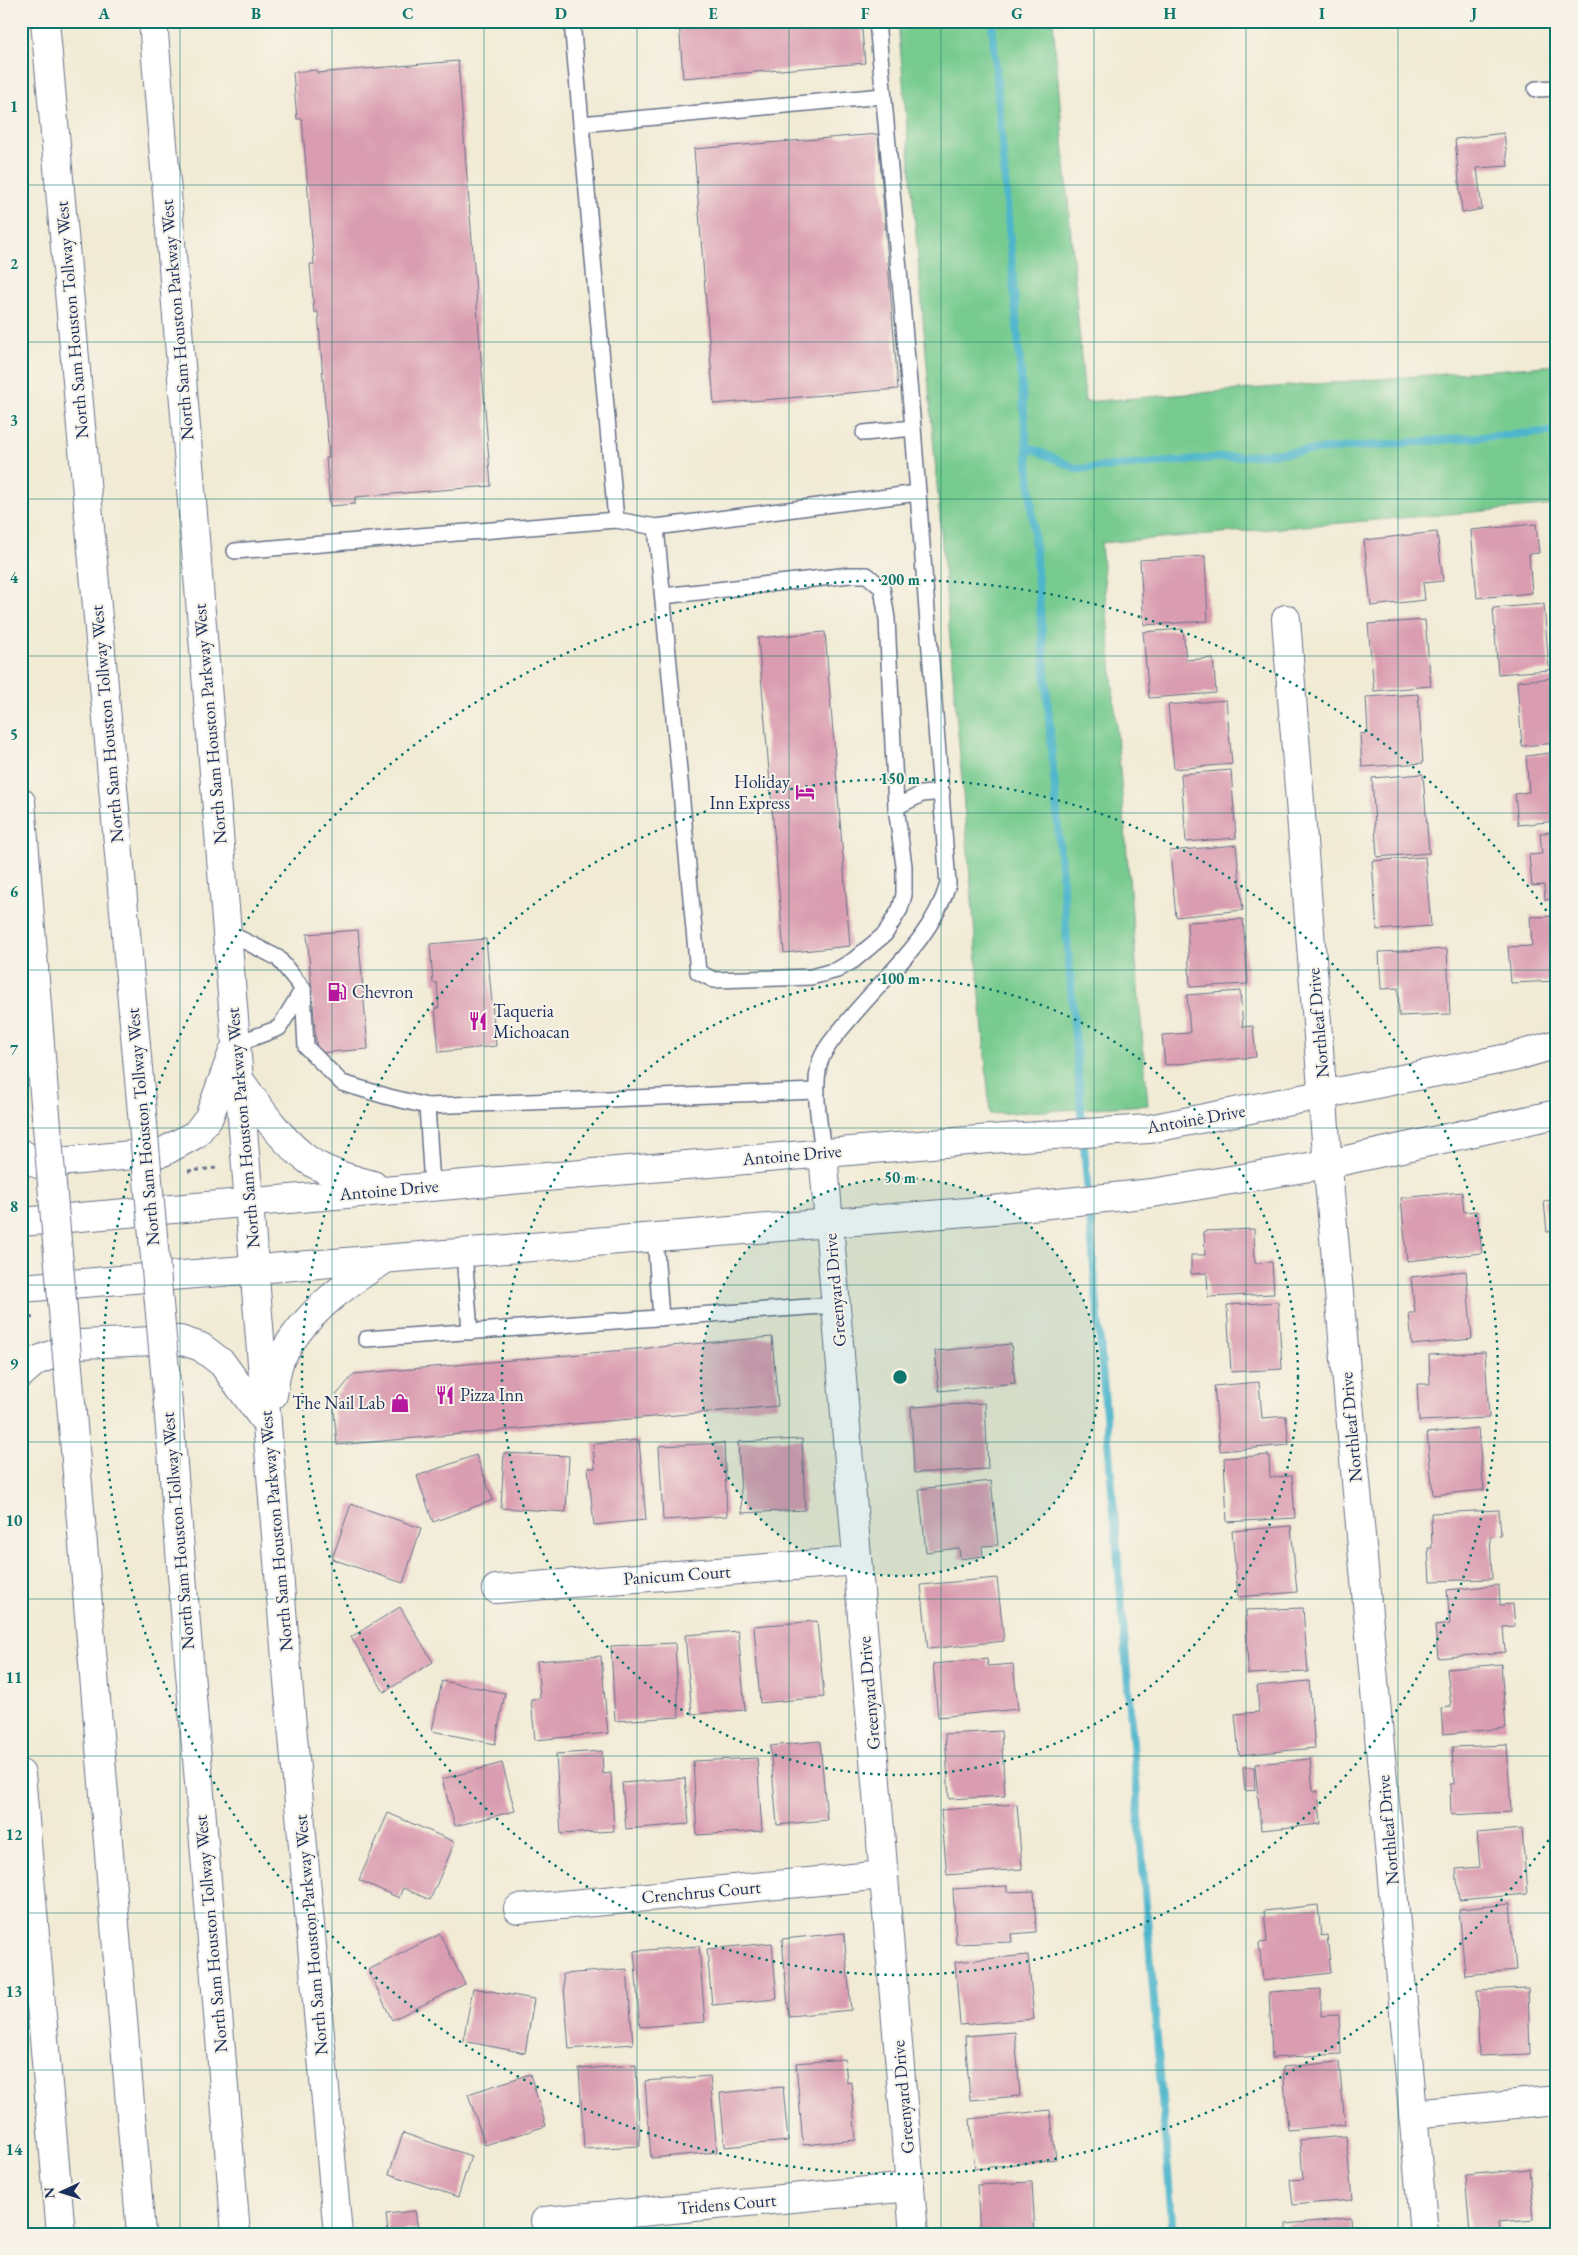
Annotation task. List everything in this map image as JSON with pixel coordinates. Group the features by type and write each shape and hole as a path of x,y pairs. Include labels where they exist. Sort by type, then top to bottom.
{"main road":[{"name":"North Sam Houston Tollway West","path":"46,21 168,1404 236,2234"},
{"name":"North Sam Houston Parkway West","path":"153,21 286,1659 338,2234"},
{"name":"Northleaf Drive","path":"1286,619 1328,1164 1424,2234"},
{"path":"21,802 141,2234"},
{"path":"21,1153 38,1164 163,1152 196,1134 209,1117 236,1044"},
{"name":"Antoine Drive","path":"21,1222 990,1139 1149,1129 1513,1057 1557,1044"},
{"path":"239,1079 272,1124 304,1157 340,1176 389,1190"},
{"path":"21,1288 992,1210 1152,1192 1328,1164 1557,1114"},
{"name":"Greenyard Drive","path":"823,1153 914,2234"},
{"path":"267,1424 281,1359 302,1328 322,1306 350,1283 385,1259"},
{"path":"21,1374 36,1361 79,1344 180,1340 202,1347 222,1363 267,1424"},
{"name":"Panicum Court","path":"496,1589 858,1561"},
{"path":"21,1774 61,2234"},
{"name":"Crenchrus Court","path":"518,1909 884,1875"},
{"path":"1413,2114 1557,2100"},
{"name":"Tridens Court","path":"545,2221 910,2187"}],"lane":[{"path":"572,21 616,520"},
{"path":"823,1153 817,1091 820,1064 832,1040 916,945 942,904 948,884 913,428 877,21"},
{"path":"1536,89 1557,88"},
{"path":"581,124 883,96"},
{"path":"864,433 913,428"},
{"path":"235,551 616,520 656,527 918,493"},
{"path":"656,527 662,596 698,972 714,980 811,977 838,970 854,960 885,934 900,909 904,895 904,866 896,807 887,619 882,588 867,575 850,575 662,596"},
{"path":"896,807 922,794 942,792"},
{"path":"227,932 278,958 303,989 306,1047 342,1083 388,1098 427,1106 817,1091"},
{"path":"236,1044 279,1028 303,989"},
{"path":"427,1106 432,1186"},
{"path":"655,1237 661,1318"},
{"path":"464,1253 470,1332"},
{"path":"366,1339 836,1304"}],"green space":[{"path":"898,21 1053,21 1085,402 1557,365 1557,505 1101,543 1148,1105 990,1114"}],"building":[{"path":"679,21 861,21 865,63 683,78"},
{"path":"458,61 491,486 355,497 355,504 330,506 326,458 329,458 318,312 314,312 310,264 314,264 302,119 297,119 293,72 317,70 317,73"},
{"path":"1504,133 1508,166 1477,168 1482,209 1462,213 1455,139"},
{"path":"878,134 898,389 714,404 694,149"},
{"path":"1536,524 1539,553 1529,554 1532,593 1477,598 1471,530"},
{"path":"1437,532 1443,581 1423,583 1425,600 1371,606 1364,540"},
{"path":"1205,556 1208,621 1144,625 1140,560"},
{"path":"1544,604 1549,670 1498,674 1493,608"},
{"path":"1425,620 1431,686 1374,691 1368,624"},
{"path":"1183,629 1186,660 1213,658 1216,693 1149,698 1143,632"},
{"name":"Holiday Inn Express","path":"825,632 850,946 784,953 758,638"},
{"path":"1557,678 1557,743 1522,746 1517,681"},
{"path":"1418,694 1423,763 1362,767 1360,734 1368,733 1366,697"},
{"path":"1226,700 1232,764 1174,769 1168,705"},
{"path":"1557,752 1557,821 1518,825 1515,794 1529,792 1526,756"},
{"path":"1231,770 1236,838 1186,842 1181,774"},
{"path":"1423,774 1429,853 1377,857 1372,778"},
{"path":"1557,832 1557,899 1545,900 1544,885 1532,886 1529,855 1542,854 1540,833"},
{"path":"1236,845 1243,910 1176,917 1170,851"},
{"path":"1425,857 1431,926 1377,930 1372,861"},
{"path":"1557,916 1557,981 1511,983 1508,947 1532,946 1530,917"},
{"path":"1243,919 1248,984 1190,987 1187,922"},
{"name":"Chevron","path":"358,930 368,1049 317,1053 307,934"},
{"path":"486,939 496,1046 439,1052 435,1008 439,1008 437,983 433,983 430,944"},
{"path":"1447,949 1450,1014 1399,1016 1398,988 1381,989 1379,952"},
{"path":"1240,991 1243,1027 1253,1026 1256,1057 1165,1065 1162,1035 1190,1033 1187,995"},
{"path":"1462,1192 1464,1212 1477,1211 1482,1253 1407,1261 1401,1198"},
{"path":"1557,1200 1557,1231 1547,1232 1544,1201"},
{"path":"1254,1229 1255,1263 1272,1262 1274,1294 1208,1297 1207,1273 1191,1274 1191,1255 1205,1255 1204,1231"},
{"path":"1466,1271 1472,1339 1412,1345 1409,1313 1415,1313 1411,1277"},
{"path":"1278,1302 1282,1369 1231,1372 1227,1305"},
{"path":"772,1337 778,1406 337,1445 333,1399 354,1374"},
{"path":"1011,1344 1015,1383 939,1391 935,1351"},
{"path":"1485,1352 1489,1418 1419,1421 1417,1384 1430,1384 1429,1355"},
{"path":"1259,1382 1262,1418 1286,1416 1289,1445 1220,1451 1214,1386"},
{"path":"985,1403 988,1469 914,1473 911,1407"},
{"path":"1478,1428 1484,1490 1433,1495 1427,1433"},
{"path":"802,1439 805,1510 742,1513 738,1442"},
{"path":"639,1440 646,1520 594,1525 588,1468 595,1468 593,1444"},
{"path":"724,1443 727,1516 663,1520 659,1446"},
{"path":"504,1453 569,1456 566,1512 501,1508"},
{"path":"476,1455 493,1500 433,1522 417,1476"},
{"path":"1269,1455 1270,1477 1292,1476 1295,1518 1227,1522 1224,1458"},
{"path":"991,1481 998,1545 982,1546 983,1556 960,1559 959,1548 926,1552 919,1489"},
{"path":"351,1504 421,1528 403,1583 332,1559"},
{"path":"1499,1510 1501,1535 1490,1536 1492,1579 1430,1581 1428,1548 1432,1548 1431,1513"},
{"path":"1291,1526 1297,1592 1238,1597 1232,1531"},
{"path":"997,1578 1004,1641 928,1649 921,1585"},
{"path":"1499,1585 1500,1605 1513,1604 1515,1626 1503,1627 1505,1652 1438,1658 1435,1626 1450,1624 1447,1590"},
{"path":"400,1607 433,1662 384,1692 351,1637"},
{"path":"1303,1608 1308,1672 1248,1674 1246,1610"},
{"path":"817,1621 824,1697 760,1703 754,1626"},
{"path":"738,1631 745,1710 692,1714 685,1635"},
{"path":"675,1643 679,1717 615,1721 611,1646"},
{"path":"601,1656 608,1733 535,1740 531,1699 540,1698 537,1661"},
{"path":"987,1659 988,1666 1013,1664 1018,1709 938,1717 933,1664"},
{"path":"1501,1664 1506,1728 1443,1734 1441,1708 1451,1707 1447,1669"},
{"path":"442,1681 505,1693 495,1744 432,1731"},
{"path":"1309,1681 1315,1748 1239,1755 1235,1714 1259,1712 1257,1686"},
{"path":"1001,1731 1005,1796 949,1799 945,1734"},
{"path":"820,1741 827,1820 777,1825 770,1746"},
{"path":"1507,1745 1511,1812 1451,1815 1450,1784 1454,1784 1452,1747"},
{"path":"602,1751 603,1774 611,1773 614,1831 561,1834 556,1754"},
{"path":"757,1758 762,1831 697,1835 693,1761"},
{"path":"1310,1759 1313,1792 1318,1791 1321,1824 1261,1830 1255,1764"},
{"path":"502,1763 515,1811 455,1826 442,1779"},
{"path":"1243,1767 1254,1767 1255,1790 1245,1791"},
{"path":"685,1778 689,1824 626,1829 622,1783"},
{"path":"1017,1804 1022,1869 947,1875 941,1810"},
{"path":"388,1813 455,1842 430,1900 403,1888 399,1898 359,1880"},
{"path":"1522,1829 1527,1894 1459,1900 1456,1869 1480,1867 1477,1833"},
{"path":"1007,1886 1007,1892 1034,1891 1036,1932 1011,1934 1012,1942 956,1944 953,1889"},
{"path":"1510,1904 1516,1970 1465,1975 1459,1909"},
{"path":"1318,1905 1321,1936 1327,1935 1331,1973 1263,1981 1259,1943 1267,1942 1264,1911"},
{"path":"844,1933 851,2010 789,2016 782,1939"},
{"path":"440,1934 465,1984 392,2020 368,1970"},
{"path":"772,1943 777,1999 712,2005 707,1949"},
{"path":"699,1946 705,2022 640,2027 634,1951"},
{"path":"1028,1955 1034,2019 960,2025 955,1962"},
{"path":"627,1969 633,2044 569,2049 563,1974"},
{"path":"473,1988 534,1999 525,2053 463,2041"},
{"path":"1528,1988 1530,2054 1479,2056 1477,1990"},
{"path":"1321,1989 1321,2016 1339,2015 1341,2054 1272,2058 1269,1992"},
{"path":"1015,2032 1020,2096 970,2100 965,2036"},
{"path":"845,2059 847,2083 851,2082 856,2140 803,2145 796,2063"},
{"path":"1339,2062 1345,2125 1288,2130 1283,2067"},
{"path":"636,2065 640,2146 584,2149 579,2069"},
{"path":"530,2074 546,2126 485,2145 468,2094"},
{"path":"710,2076 717,2152 651,2158 645,2081"},
{"path":"783,2087 788,2141 725,2147 720,2093"},
{"path":"1050,2110 1056,2159 975,2169 970,2119"},
{"path":"403,2133 471,2156 458,2197 389,2174"},
{"path":"1346,2136 1352,2200 1293,2205 1290,2180 1303,2179 1300,2140"},
{"path":"1529,2169 1534,2219 1499,2222 1500,2234 1470,2234 1465,2175"},
{"path":"1557,2170 1557,2234 1554,2234 1548,2171"},
{"path":"1032,2182 1035,2234 980,2234 977,2185"},
{"path":"415,2211 418,2229 388,2232 386,2214"},
{"path":"1351,2218 1352,2234 1287,2234 1286,2224"}],"waterway":[{"path":"992,21 1173,2234"},
{"path":"1028,447 1078,469 1557,431"}],"place":[{"name":"Holiday Inn Express","path":"805,792"},
{"name":"Chevron","path":"337,992"},
{"name":"Taqueria Michoacan","path":"478,1021"},
{"name":"Pizza Inn","path":"445,1395"},
{"name":"The Nail Lab","path":"400,1403"}]}
